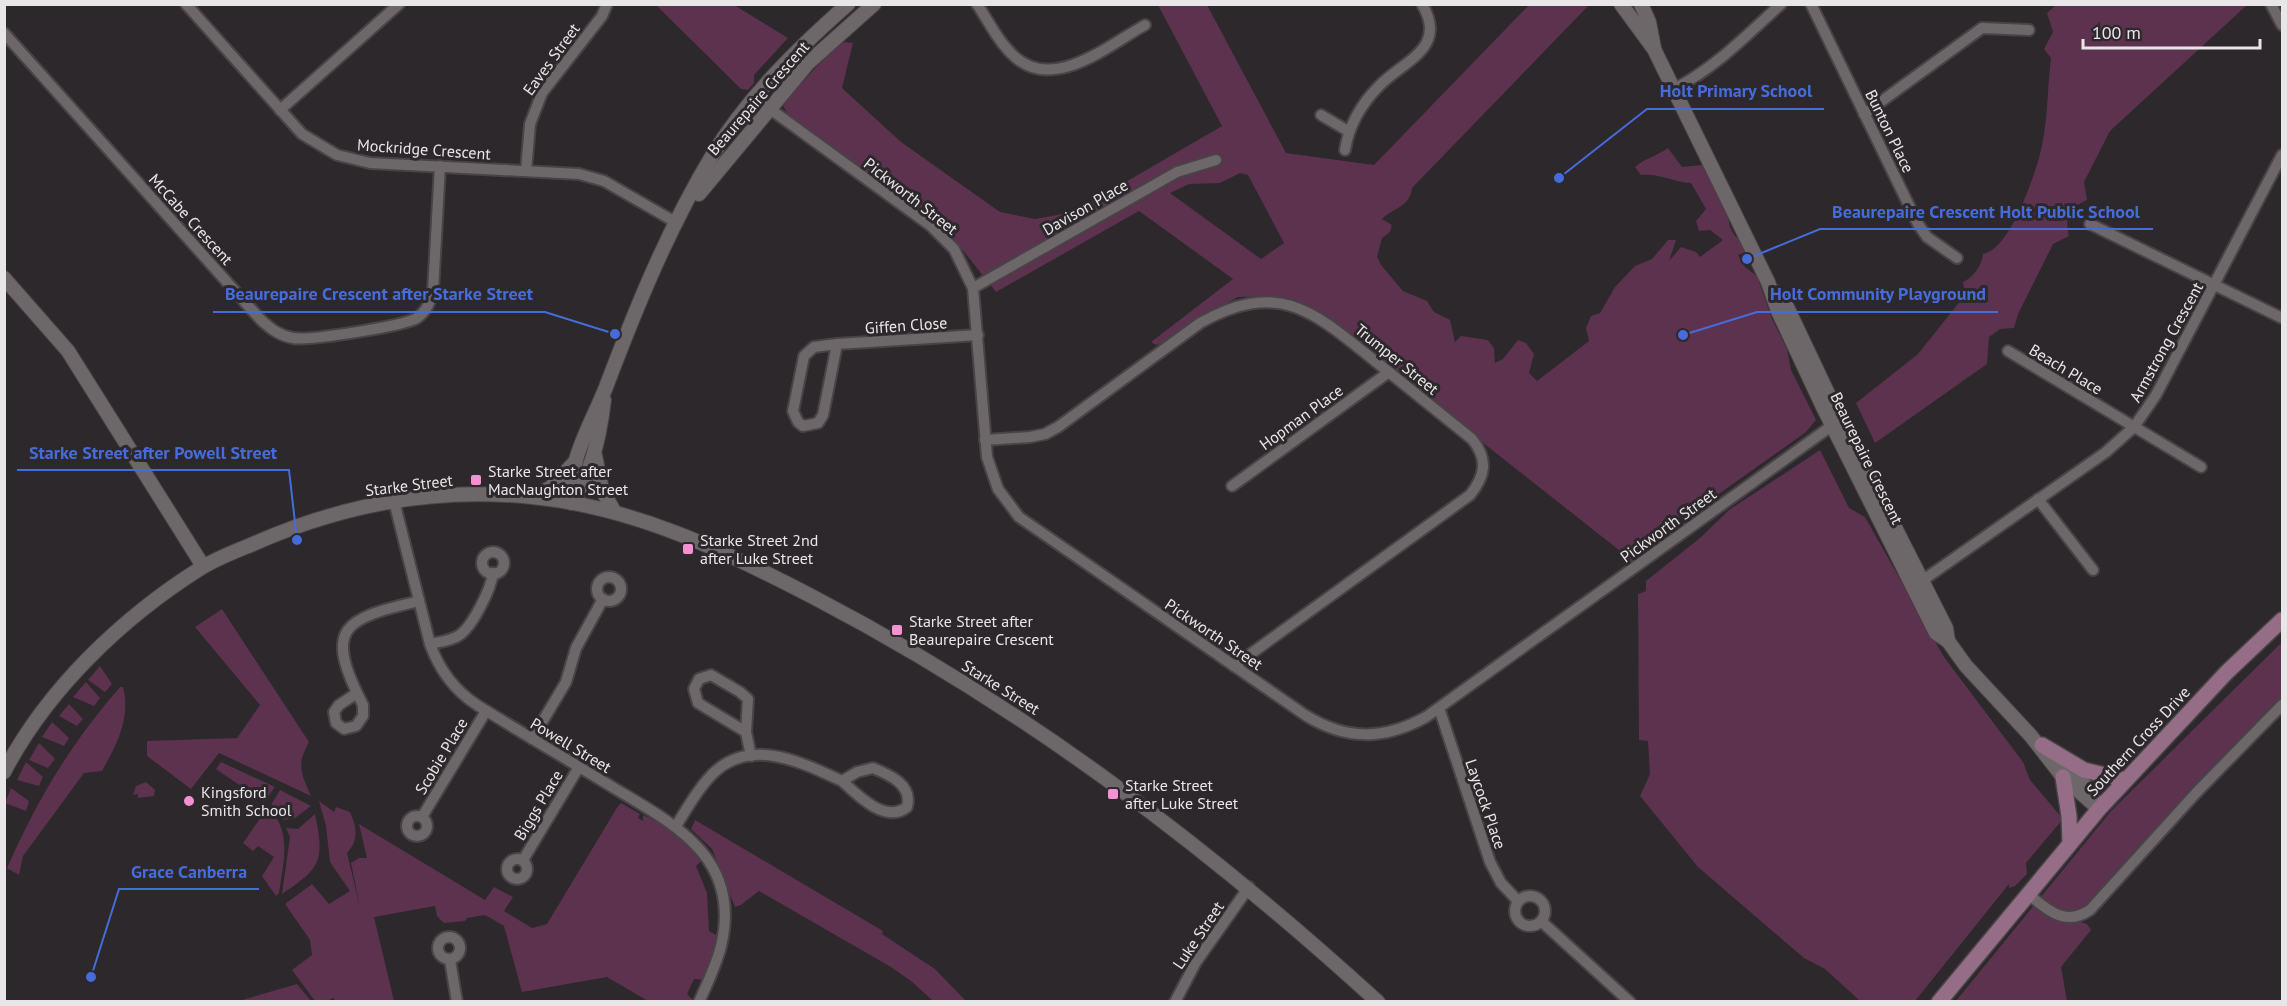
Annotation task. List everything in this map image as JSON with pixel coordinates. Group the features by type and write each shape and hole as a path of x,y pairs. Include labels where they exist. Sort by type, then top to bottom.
{"main road":[{"name":"Southern Cross Drive","path":"1939,1002 2099,808 2227,672 2283,620"},
{"path":"2037,740 2084,770 2127,780"},
{"path":"2063,777 2070,816 2070,843"}],"street":[{"path":"280,110 399,4"},
{"name":"Eaves Street","path":"526,171 530,124 542,93 603,16 607,4"},
{"name":"Beaurepaire Crescent","path":"572,503 570,488 577,460 639,300 712,156 778,72 848,4"},
{"name":"Beaurepaire Crescent","path":"677,223 790,83 808,63 874,4"},
{"path":"977,4 1004,46 1016,59 1034,68 1054,70 1076,64 1145,25"},
{"path":"1345,150 1348,131 1357,114 1379,86 1426,45 1430,28 1422,4"},
{"name":"Beaurepaire Crescent","path":"1622,4 1638,30 1654,49 1674,89 1917,584 1936,633 1948,642 1987,691 2088,788 2099,808"},
{"name":"Beaurepaire Crescent","path":"1641,4 1649,22 1654,49"},
{"path":"1674,89 1710,67 1781,4"},
{"name":"Bunton Place","path":"1811,4 1918,224 1927,237 1958,258"},
{"path":"2271,4 2283,25"},
{"name":"Mockridge Crescent","path":"190,6 309,140 337,156 358,161 591,177 615,187 677,223"},
{"path":"1864,114 1982,28 2029,30"},
{"name":"McCabe Crescent","path":"4,33 261,321 272,330 285,336 310,338 403,324 423,314 430,303 433,291 440,166"},
{"name":"Pickworth Street","path":"755,99 944,237 962,261 973,288 987,457 998,489 1019,516 1318,723 1342,732 1376,734 1396,731 1439,708 1836,422"},
{"path":"1321,115 1348,131"},
{"name":"Armstrong Crescent","path":"1917,584 2106,452 2134,427 2156,395 2283,155"},
{"name":"Davison Place","path":"973,288 1177,172 1216,160"},
{"path":"2090,224 2283,318"},
{"path":"4,278 68,351 203,566"},
{"name":"Trumper Street","path":"985,440 1045,434 1200,323 1224,310 1247,304 1284,304 1317,315 1472,439 1481,450 1485,465 1481,482 1470,495 1234,666"},
{"name":"Giffen Close","path":"837,344 823,415 818,423 803,426 793,411 807,350 837,344 978,335"},
{"name":"Beach Place","path":"2008,351 2201,467"},
{"name":"Hopman Place","path":"1232,486 1389,372"},
{"name":"Beaurepaire Crescent","path":"572,503 583,486 594,450 601,423 605,389"},
{"path":"594,450 602,490 614,511"},
{"path":"532,497 550,488 577,460"},
{"name":"Starke Street","path":"4,772 45,710 81,667 135,616 203,566 295,526 342,511 394,501 439,495 532,497 572,503 614,511 693,538 849,616 967,684 1058,743 1156,814 1249,887 1378,1002"},
{"path":"2038,499 2093,570"},
{"name":"Powell Street","path":"394,501 430,644 439,665 453,685 486,711 676,826 704,853 713,869 723,901 724,920 721,947 699,1002"},
{"path":"430,644 454,638 465,631 490,589 493,573"},
{"path":"532,739 572,671 576,648 603,599"},
{"path":"357,693 342,654 349,629 359,618 373,612 419,601"},
{"path":"746,732 698,703 694,689 699,679 711,675 745,695 749,706 746,732 751,756"},
{"path":"2027,893 2058,917 2079,916 2090,910 2196,793 2283,705"},
{"name":"Laycock Place","path":"1439,708 1490,862 1501,883 1518,901"},
{"name":"Scobie Place","path":"422,817 486,711"},
{"name":"Beaurepaire Crescent","path":"2037,740 2063,777 2099,808"},
{"path":"676,826 709,777 728,763 751,756 771,754 791,758 842,781 885,812 895,814 907,807 909,795 906,789 873,768 856,772 842,781"},
{"name":"Biggs Place","path":"523,860 579,767"},
{"name":"Luke Street","path":"1175,1002 1196,962 1249,887"},
{"name":"Laycock Place","path":"1529,896 1540,900 1545,910 1541,921 1530,926 1520,922 1515,912 1518,901 1529,896"},
{"name":"Laycock Place","path":"1541,921 1630,1002"},
{"path":"450,960 457,1002"}],"shaded area":[{"path":"656,5 734,5 788,38 754,75 754,83 748,90 741,89"},
{"path":"1158,5 1207,5 1286,153 1374,165 1529,5 1589,5 1412,188 1405,203 1382,219 1392,225 1390,232 1382,238 1377,257 1381,265 1403,291 1427,301 1434,312 1450,320 1455,342 1461,336 1488,340 1494,348 1495,363 1503,359 1518,340 1526,343 1534,354 1529,373 1537,381 1589,341 1586,328 1591,316 1600,313 1615,287 1635,266 1652,259 1668,240 1676,240 1669,261 1681,247 1696,252 1700,257 1723,240 1710,230 1699,231 1696,221 1706,209 1691,183 1654,175 1641,175 1635,167 1668,148 1682,167 1702,165 1722,192 1727,204 1729,224 1736,237 1742,237 1748,251 1738,255 1745,267 1757,276 1772,319 1787,349 1791,370 1816,420 1806,432 1699,508 1681,514 1673,525 1663,529 1671,536 1632,564 1624,554 1312,308 1272,296 1238,297 1203,317 1172,340 1156,345 1151,342 1233,279 1139,211 996,292 946,229 790,118 782,104 830,52 844,42 853,43 842,88 901,142 1000,212 1035,219 1074,212 1222,126","holes":["1240,173 1248,175 1284,243 1261,259 1170,193 1189,184 1220,183"]},
{"path":"2056,5 2247,5 2110,131 2084,182 2087,200 2076,206 2068,219 2069,236 2053,244 2018,314 2014,328 2000,329 1989,337 1987,364 1875,443 1856,403 1918,354 1965,295 1963,282 1976,271 1983,254 1993,250 2002,241 2025,198 2039,158 2044,134 2051,58 2044,49 2053,32 2047,13"},
{"path":"1820,450 1849,508 1865,517 1944,657 2023,762 2030,780 2063,819 2026,863 2027,874 2015,886 2009,888 2009,884 1915,1001 1860,1001 1825,969 1804,958 1698,867 1640,796 1650,774 1648,741 1639,740 1638,594 1646,591 1646,581 1700,538 1729,510"},
{"path":"222,609 309,742 302,757 301,769 311,796 219,753 191,789 147,756 147,741 237,738 260,705 195,627"},
{"path":"2282,642 2282,705 2079,916 2062,917 2087,924 2091,930 2061,967 2067,1001 1955,1002 2111,811"},
{"path":"100,666 112,684 105,692 88,680"},
{"path":"86,682 100,698 94,706 73,697"},
{"path":"120,687 123,687 125,698 124,720 108,761 102,771 84,773 23,856 19,875 7,868 43,795 70,751"},
{"path":"69,704 83,719 77,726 59,716"},
{"path":"52,722 69,738 64,746 42,737"},
{"path":"39,743 55,759 48,768 29,760"},
{"path":"26,762 43,777 39,786 17,780"},
{"path":"221,762 275,787 264,802 216,769"},
{"path":"146,782 155,790 154,796 138,798 138,794 133,795 136,786"},
{"path":"11,788 29,801 26,811 5,803"},
{"path":"280,790 311,806 295,818 283,820 271,805"},
{"path":"319,801 334,812 336,807 350,812 355,828 355,838 347,853 360,907 351,863 359,858 367,858 359,824 485,900 494,887 513,897 504,911 532,928 547,924 621,803 640,814 638,818 643,821 643,815 668,829 682,840 701,861 696,866 707,893 709,931 718,936 716,953 705,980 694,979 687,994 694,1001 648,1001 607,977 522,992 504,926 485,915 467,918 465,921 444,923 437,916 435,906 374,917 394,1001 336,1001 333,998 327,1001 315,1001 292,970 312,955 310,940 285,904 312,884 329,904 350,891 330,862 326,826"},
{"path":"268,807 276,817 284,837 279,893 276,896 262,876 274,857 258,846 253,851 243,843"},
{"path":"315,814 320,843 317,862 305,877 282,894 290,837 286,828 298,829"},
{"path":"695,820 883,931 882,934 935,969 966,1001 933,1001 891,967 759,891 735,907 712,849 691,829"},
{"path":"297,984 311,1001 239,1001"}],"place":[{"name":"Holt Primary School","path":"1559,178"},
{"name":"Beaurepaire Crescent Holt Public School","path":"1747,259"},
{"name":"Beaurepaire Crescent after Starke Street","path":"615,334"},
{"name":"Holt Community Playground","path":"1683,335"},
{"name":"Starke Street after MacNaughton Street","path":"476,480"},
{"name":"Starke Street after Powell Street","path":"297,540"},
{"name":"Starke Street 2nd after Luke Street","path":"688,549"},
{"name":"Starke Street after Beaurepaire Crescent","path":"897,630"},
{"name":"Starke Street after Luke Street","path":"1113,794"},
{"name":"Kingsford Smith School","path":"189,801"},
{"name":"Grace Canberra","path":"91,977"}]}
